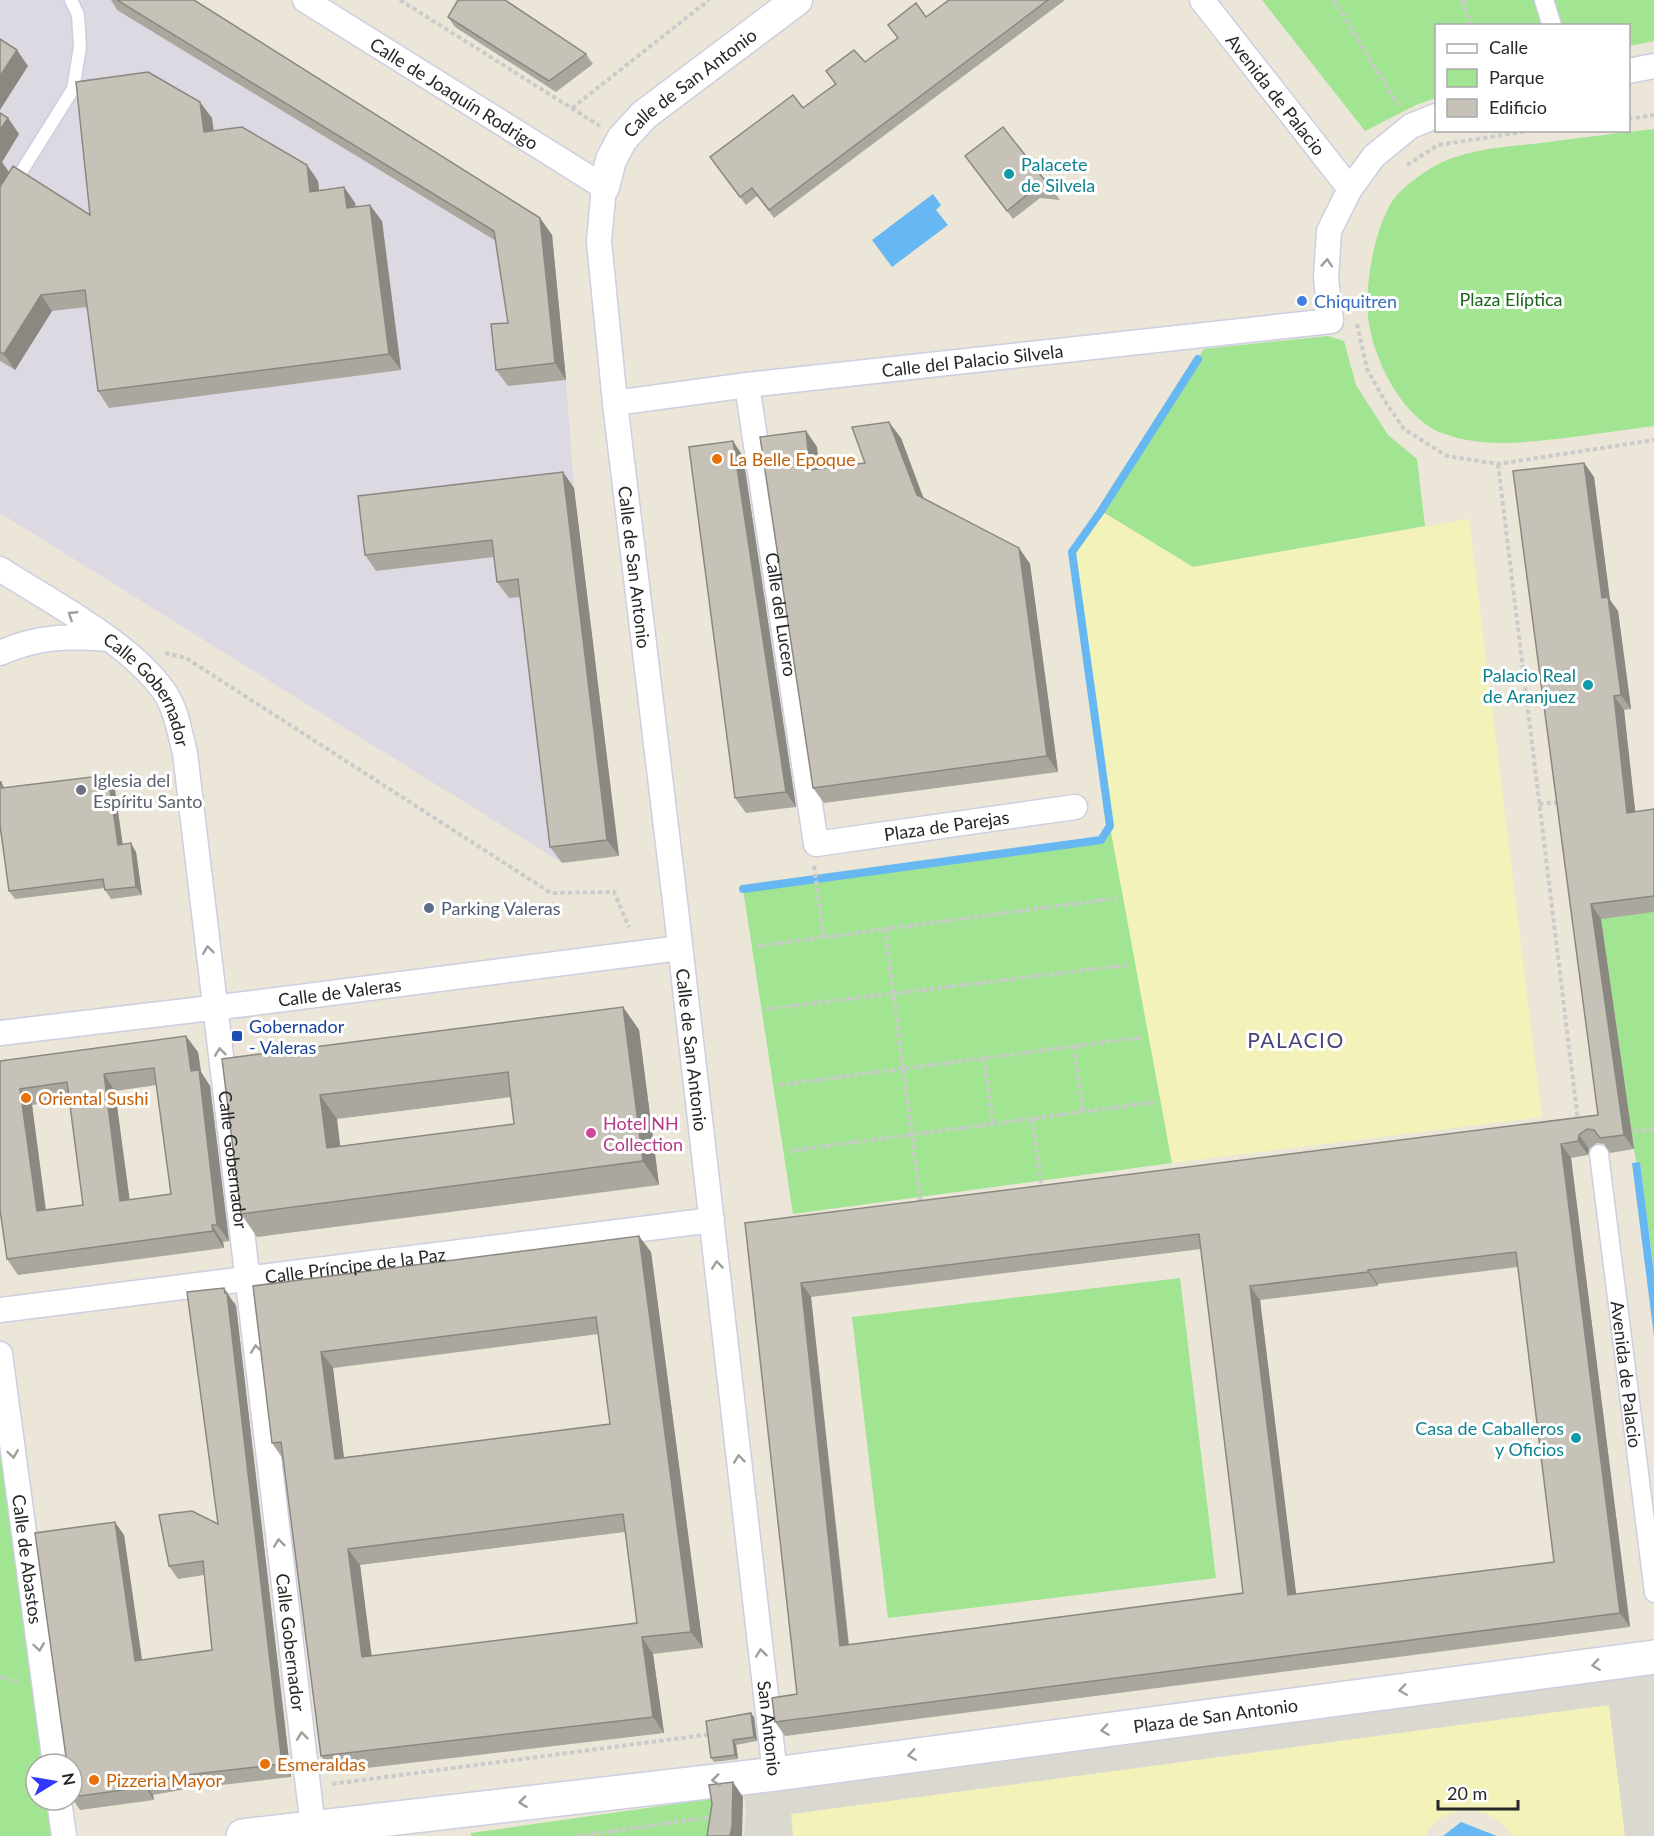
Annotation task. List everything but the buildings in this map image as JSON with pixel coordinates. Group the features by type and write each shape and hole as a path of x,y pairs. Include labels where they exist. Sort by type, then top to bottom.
{"main road":[{"name":"Plaza de San Antonio","path":"775,1774 1654,1657"},
{"name":"San Antonio","path":"243,1836 314,1831 775,1774"}],"street":[{"name":"Calle de Joaquín Rodrigo","path":"305,0 604,187"},
{"name":"Calle de San Antonio","path":"712,1220 615,403 599,241 604,187 611,160 622,140 644,115 797,0"},
{"name":"Avenida de Palacio","path":"1202,0 1350,189"},
{"path":"1544,0 1551,24"},
{"path":"1630,71 1654,66"},
{"path":"1330,321 1326,278 1329,231 1350,189 1374,156 1411,126 1435,117"},
{"name":"Calle del Palacio Silvela","path":"615,403 747,385 1330,321"},
{"name":"Calle del Lucero","path":"747,385 816,844"},
{"name":"Calle Gobernador","path":"0,569 110,640 135,660 167,697 177,721 185,753 314,1831"},
{"path":"0,653 19,645 44,639 71,637 110,640"},
{"name":"Plaza de Parejas","path":"816,844 1075,807"},
{"name":"Calle de Valeras","path":"0,1033 215,1008 680,948"},
{"name":"Avenida de Palacio","path":"1599,1154 1654,1593"},
{"name":"Calle Príncipe de la Paz","path":"0,1310 712,1220"},
{"name":"San Antonio","path":"712,1220 775,1774"},
{"name":"Calle de Abastos","path":"0,1354 53,1752"},
{"path":"61,1812 64,1836"}],"lane":[{"path":"0,206 73,89 80,47 78,15 71,0"}],"path":[{"path":"400,0 622,140"},
{"path":"572,108 709,0"},
{"path":"1334,0 1411,126"},
{"path":"1463,0 1470,24"},
{"path":"1630,119 1654,116"},
{"path":"1400,169 1438,145 1506,132"},
{"path":"1330,321 1355,318 1367,369 1386,403 1404,429 1447,456 1498,464 1654,440"},
{"path":"1498,464 1578,1122"},
{"path":"164,653 186,658 551,893 614,892 629,927"},
{"path":"1539,804 1563,802"},
{"path":"814,869 824,937"},
{"path":"758,946 1118,898"},
{"path":"885,929 921,1207 910,1208"},
{"path":"766,1009 1127,965"},
{"path":"779,1085 1144,1037"},
{"path":"1074,1046 1083,1112"},
{"path":"984,1058 993,1124"},
{"path":"789,1151 1156,1102"},
{"path":"1032,1119 1042,1191"},
{"path":"1568,1124 1578,1122 1587,1126"},
{"path":"1634,1131 1654,1129"},
{"path":"0,1677 28,1684"},
{"path":"323,1786 715,1734"},
{"path":"577,1836 714,1817 714,1821"}],"shaded area":[{"path":"0,0 179,0 552,235 574,488 562,863 0,513"},
{"path":"1654,1670 1654,1836 1625,1836 1609,1705 791,1814 793,1836 744,1836 746,1812 743,1784"}],"green space":[{"path":"1262,0 1654,0 1654,41 1630,46 1630,24 1435,24 1435,98 1416,105 1365,131"},
{"name":"Plaza Elíptica","path":"1654,129 1654,426 1540,441 1490,443 1458,438 1427,425 1414,414 1391,384 1375,349 1370,331 1367,302 1370,272 1376,240 1393,200 1410,182 1431,168 1457,157 1499,148"},
{"path":"1328,336 1344,341 1356,385 1388,435 1417,459 1425,526 1193,567 1101,511 1204,349"},
{"path":"1110,826 1172,1163 793,1214 743,889 1087,843 1101,840"},
{"path":"1654,912 1654,1273 1640,1162 1636,1162 1601,918"},
{"path":"1180,1278 1216,1578 888,1618 852,1317"},
{"path":"0,1428 40,1752 24,1752 24,1812 48,1812 51,1836 0,1836"},
{"path":"717,1798 718,1836 471,1836 471,1833"}],"sand":[{"path":"1101,511 1193,567 1469,519 1542,1117 1172,1163 1110,826 1072,553"},
{"path":"1609,1705 1625,1836 1512,1836 1497,1819 1476,1811 1464,1811 1442,1817 1433,1824 1425,1836 793,1836 791,1814"}],"water":[{"path":"933,194 941,205 936,210 948,225 892,267 872,240"},
{"path":"1640,1162 1654,1273 1654,1336 1632,1163"},
{"path":"1461,1822 1497,1836 1443,1836"}],"waterway":[{"path":"743,889 1101,840 1110,826 1072,552 1101,511 1198,359"}],"place":[{"name":"Palacete de Silvela","path":"1009,174"},
{"name":"Chiquitren","path":"1302,301"},
{"name":"La Belle Epoque","path":"717,459"},
{"name":"Palacio Real de Aranjuez","path":"1588,685"},
{"name":"Iglesia del Espíritu Santo","path":"81,790"},
{"name":"Parking Valeras","path":"429,908"},
{"name":"Gobernador - Valeras","path":"237,1036"},
{"name":"Oriental Sushi","path":"26,1098"},
{"name":"Hotel NH Collection","path":"591,1133"},
{"name":"Casa de Caballeros y Oficios","path":"1576,1438"},
{"name":"Esmeraldas","path":"265,1764"},
{"name":"Pizzeria Mayor","path":"94,1780"}],"district":[{"name":"PALACIO","path":"1296,1039"}]}
